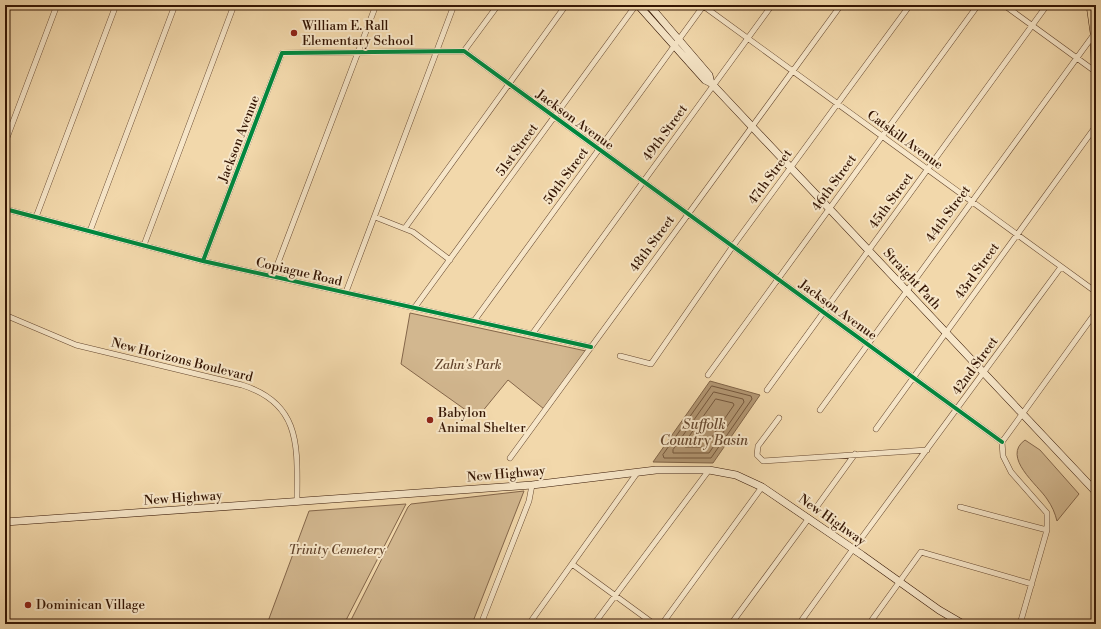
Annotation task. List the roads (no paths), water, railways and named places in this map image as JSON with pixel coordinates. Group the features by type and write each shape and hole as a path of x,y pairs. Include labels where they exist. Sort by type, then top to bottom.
{"highway":[{"path":"1091,5 1095,33 1096,67"}],"main road":[{"name":"Straight Path","path":"637,5 709,76 712,84 752,127 1096,492"},
{"name":"Straight Path","path":"649,5 677,43"},
{"name":"New Highway","path":"5,522 532,485 656,470 709,470 736,475 762,487 809,518 939,610 963,624"}],"street":[{"path":"5,143 57,5"},
{"path":"36,217 116,5"},
{"path":"90,231 175,5"},
{"path":"144,245 234,5"},
{"path":"273,276 376,5"},
{"path":"346,292 454,5"},
{"path":"464,51 498,5"},
{"path":"405,228 566,5"},
{"name":"51st Street","path":"415,307 637,5"},
{"name":"50th Street","path":"474,321 677,43 703,5"},
{"name":"Catskill Avenue","path":"703,5 1096,292"},
{"name":"49th Street","path":"533,333 712,84 748,39 772,5"},
{"name":"48th Street","path":"510,458 841,5"},
{"name":"47th Street","path":"620,356 651,364 733,246 910,5"},
{"name":"46th Street","path":"708,375 978,5"},
{"path":"1004,5 1096,72"},
{"name":"45th Street","path":"767,390 1047,5"},
{"name":"44th Street","path":"820,410 906,290 1095,33"},
{"name":"Jackson Avenue","path":"204,261 282,53 464,51 1002,442"},
{"name":"43rd Street","path":"876,429 1096,126"},
{"name":"Copiague Road","path":"5,209 204,261 591,347"},
{"path":"374,217 405,228 450,260"},
{"name":"42nd Street","path":"863,536 1061,267"},
{"path":"1020,624 1047,530 1047,513 1011,472 1003,456 1002,442 1096,312"},
{"name":"New Horizons Boulevard","path":"5,314 76,345 257,390 271,398 281,408 294,431 297,451 297,502"},
{"path":"779,418 758,446 757,455 763,461 926,450"},
{"path":"818,505 855,454"},
{"path":"594,624 709,470"},
{"path":"529,624 637,473"},
{"path":"481,624 529,501 532,485"},
{"path":"662,624 762,487"},
{"path":"960,507 1047,530"},
{"path":"731,624 809,518"},
{"path":"799,624 853,549"},
{"path":"869,624 921,552 1032,584"},
{"path":"572,564 654,624"}],"water":[{"name":"Suffolk Country Basin","path":"710,381 760,395 713,463 653,462"}],"place":[{"name":"William E. Rall Elementary School","path":"294,33"},
{"name":"Babylon Animal Shelter","path":"430,420"},
{"name":"Dominican Village","path":"28,605"}],"park label":[{"name":"Zahn's Park","path":"468,365"},
{"name":"Trinity Cemetery","path":"337,550"}]}
